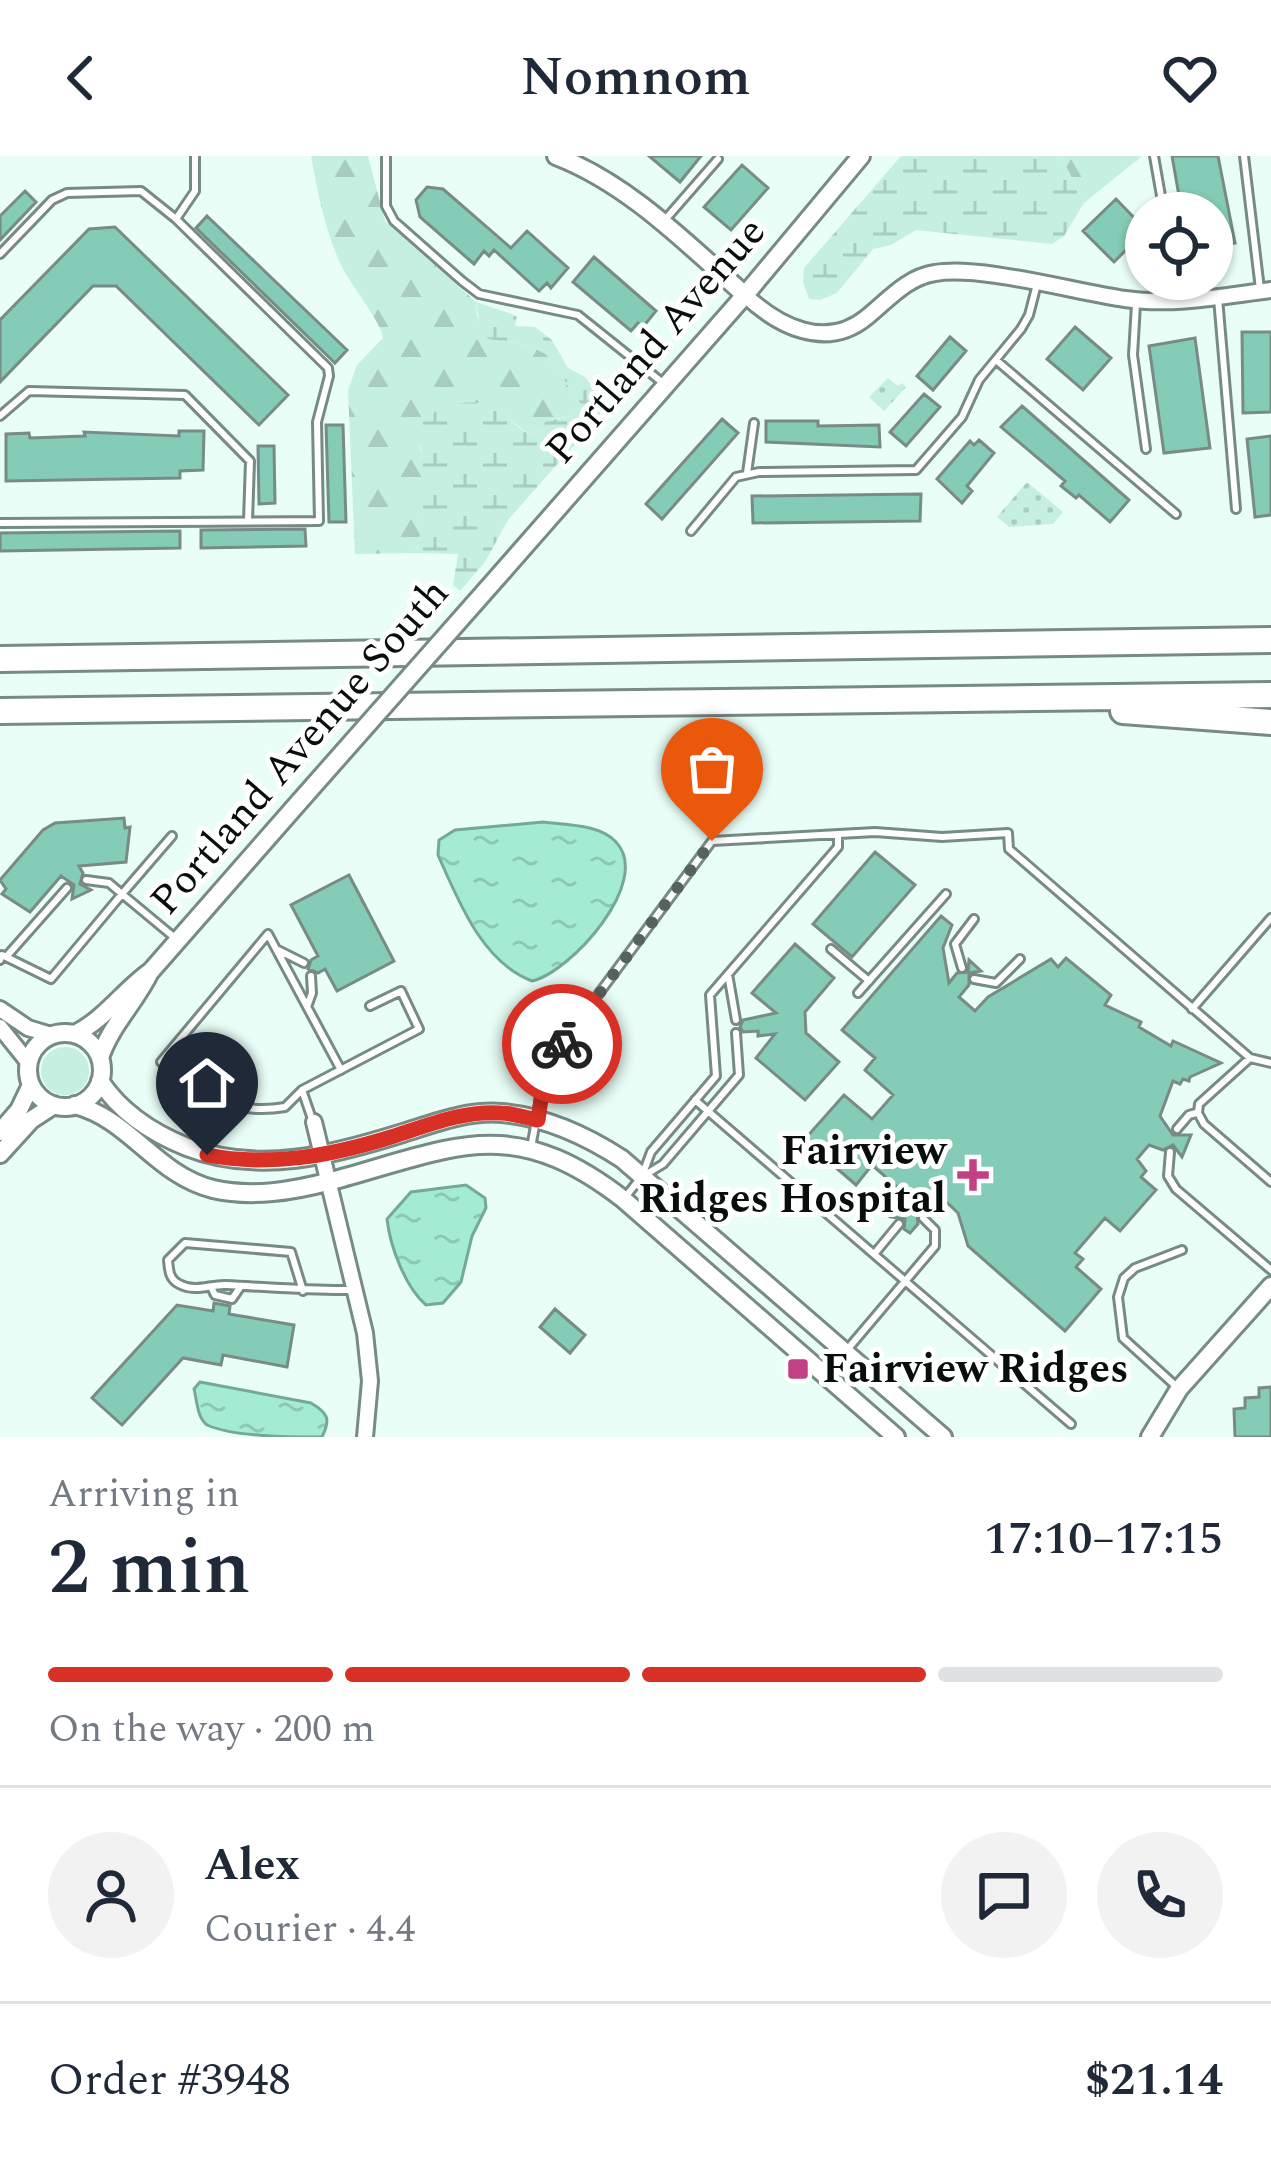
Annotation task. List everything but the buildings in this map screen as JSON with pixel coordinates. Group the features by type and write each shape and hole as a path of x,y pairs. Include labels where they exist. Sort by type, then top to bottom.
{"highway":[{"path":"0,659 1271,637"},
{"path":"0,711 1271,695"},
{"path":"947,699 1271,722"}],"street":[{"path":"556,156 584,167 662,223 766,315 813,334 836,332 861,322 906,284 933,272 969,273 1125,298"},
{"name":"Portland Avenue","path":"503,571 861,156"},
{"path":"1233,295 1266,291"},
{"path":"1136,300 1187,300"},
{"name":"Portland Avenue South","path":"75,1034 92,1026 122,991 151,971 503,571"},
{"name":"Portland Avenue South","path":"100,1058 106,1037 135,1004 151,971"},
{"path":"0,1009 28,1028 51,1035 75,1034 90,1043 100,1058 100,1081 116,1104 140,1122 207,1155 242,1162 323,1155 452,1117 500,1112 593,1140 642,1176 839,1358 943,1437"},
{"path":"0,1027 28,1062 31,1085 19,1110 0,1132"},
{"path":"28,1062 36,1046 51,1035"},
{"path":"75,1105 86,1100 100,1081"},
{"path":"31,1085 54,1105"},
{"path":"0,1154 31,1120 54,1105 75,1105 111,1119 176,1176 214,1189 256,1193 296,1190 441,1148 481,1144 531,1148 574,1164 623,1199 896,1437"},
{"path":"314,1122 356,1290 370,1381 365,1437"},
{"path":"1150,1437 1179,1389 1271,1286"}],"lane":[{"path":"176,219 195,191 195,156"},
{"path":"386,156 386,206 394,220 479,294 578,315 666,386"},
{"path":"1154,156 1160,192"},
{"path":"1244,156 1266,291"},
{"path":"662,223 718,159"},
{"path":"0,254 52,200 67,193 141,191 176,219 328,368 329,376 317,422 319,521 0,523"},
{"path":"691,532 736,477 916,470 962,417 980,380 1029,315 1037,284"},
{"path":"1136,300 1132,355 1146,449"},
{"path":"1218,300 1236,509"},
{"path":"995,360 1175,514"},
{"path":"0,416 29,391 185,395 250,461 248,521"},
{"path":"747,475 754,423"},
{"path":"531,1148 546,1065 712,841 1008,833 1009,849 1019,860 1250,1058 1271,1063"},
{"path":"623,1199 642,1176 651,1152 716,1076 710,995 838,847 838,834"},
{"path":"67,888 2,957 51,979 172,836"},
{"path":"86,880 109,883 178,940"},
{"path":"858,993 946,894"},
{"path":"1192,1009 1271,918"},
{"path":"962,968 955,944 974,919"},
{"path":"341,1070 268,934 161,1062 195,1091 240,1108 285,1107 302,1090 341,1070 419,1029 401,991 370,1006"},
{"path":"276,949 304,963"},
{"path":"831,949 869,981"},
{"path":"974,979 996,983 1021,959"},
{"path":"728,974 736,1020"},
{"path":"307,1007 311,976"},
{"path":"642,1176 663,1164 740,1075 736,1033"},
{"path":"1250,1058 1199,1104 1198,1113 1204,1124 1271,1182"},
{"path":"302,1090 314,1122"},
{"path":"695,1100 1071,1424"},
{"path":"1177,1130 1189,1115 1198,1113"},
{"path":"1169,1152 1168,1176 1176,1189 1271,1270"},
{"path":"839,1358 930,1254 937,1237 923,1218"},
{"path":"875,1253 899,1224"},
{"path":"303,1291 291,1252 185,1243 169,1260 169,1274 177,1284 204,1290 241,1286 303,1291 356,1290"},
{"path":"1179,1389 1124,1338 1118,1298 1124,1278 1135,1268 1182,1250"}],"green space":[{"path":"311,156 368,156 385,221 476,302 488,339 527,345 546,354 583,407 578,415 553,419 528,434 503,413 420,447 424,500 415,553 355,554 348,390 357,365 383,338 335,252"},
{"path":"901,156 1061,156 1084,203 1064,236 1052,244 916,230 891,245 873,249 837,293 809,299 804,268"},
{"path":"1061,156 1142,156 1084,203"},
{"path":"476,302 517,316 515,326 535,327 552,340 568,368 585,377 604,403 599,417 508,520 485,562 460,591 453,585 458,554 415,553 423,505 421,423 446,407 487,404 528,434 539,431 546,421 578,415 583,407 546,354 527,345 488,339 481,332"},
{"path":"888,378 906,387 884,411 869,397"},
{"path":"1027,482 1063,512 1053,524 1009,527 997,517"},
{"path":"65,1047 82,1054 89,1071 82,1088 65,1095 48,1088 41,1071 48,1054"}],"water":[{"path":"543,822 582,826 609,836 625,859 624,879 616,901 585,943 567,961 532,981 499,960 474,928 438,855 439,840 455,830"},
{"path":"466,1185 485,1198 486,1208 472,1236 461,1282 443,1303 426,1305 400,1265 387,1219 411,1192"},
{"path":"200,1382 311,1403 326,1417 325,1431 322,1437 278,1436 207,1425 194,1389"}],"way so far":[{"path":"562,1044 712,841"}],"place":[{"name":"Fairview Ridges Hospital","path":"973,1175"},
{"name":"Fairview Ridges","path":"798,1369"}],"route":[{"path":"207,1155 242,1162 279,1161 323,1155 452,1117 500,1112 538,1120 546,1065 562,1044"}]}
